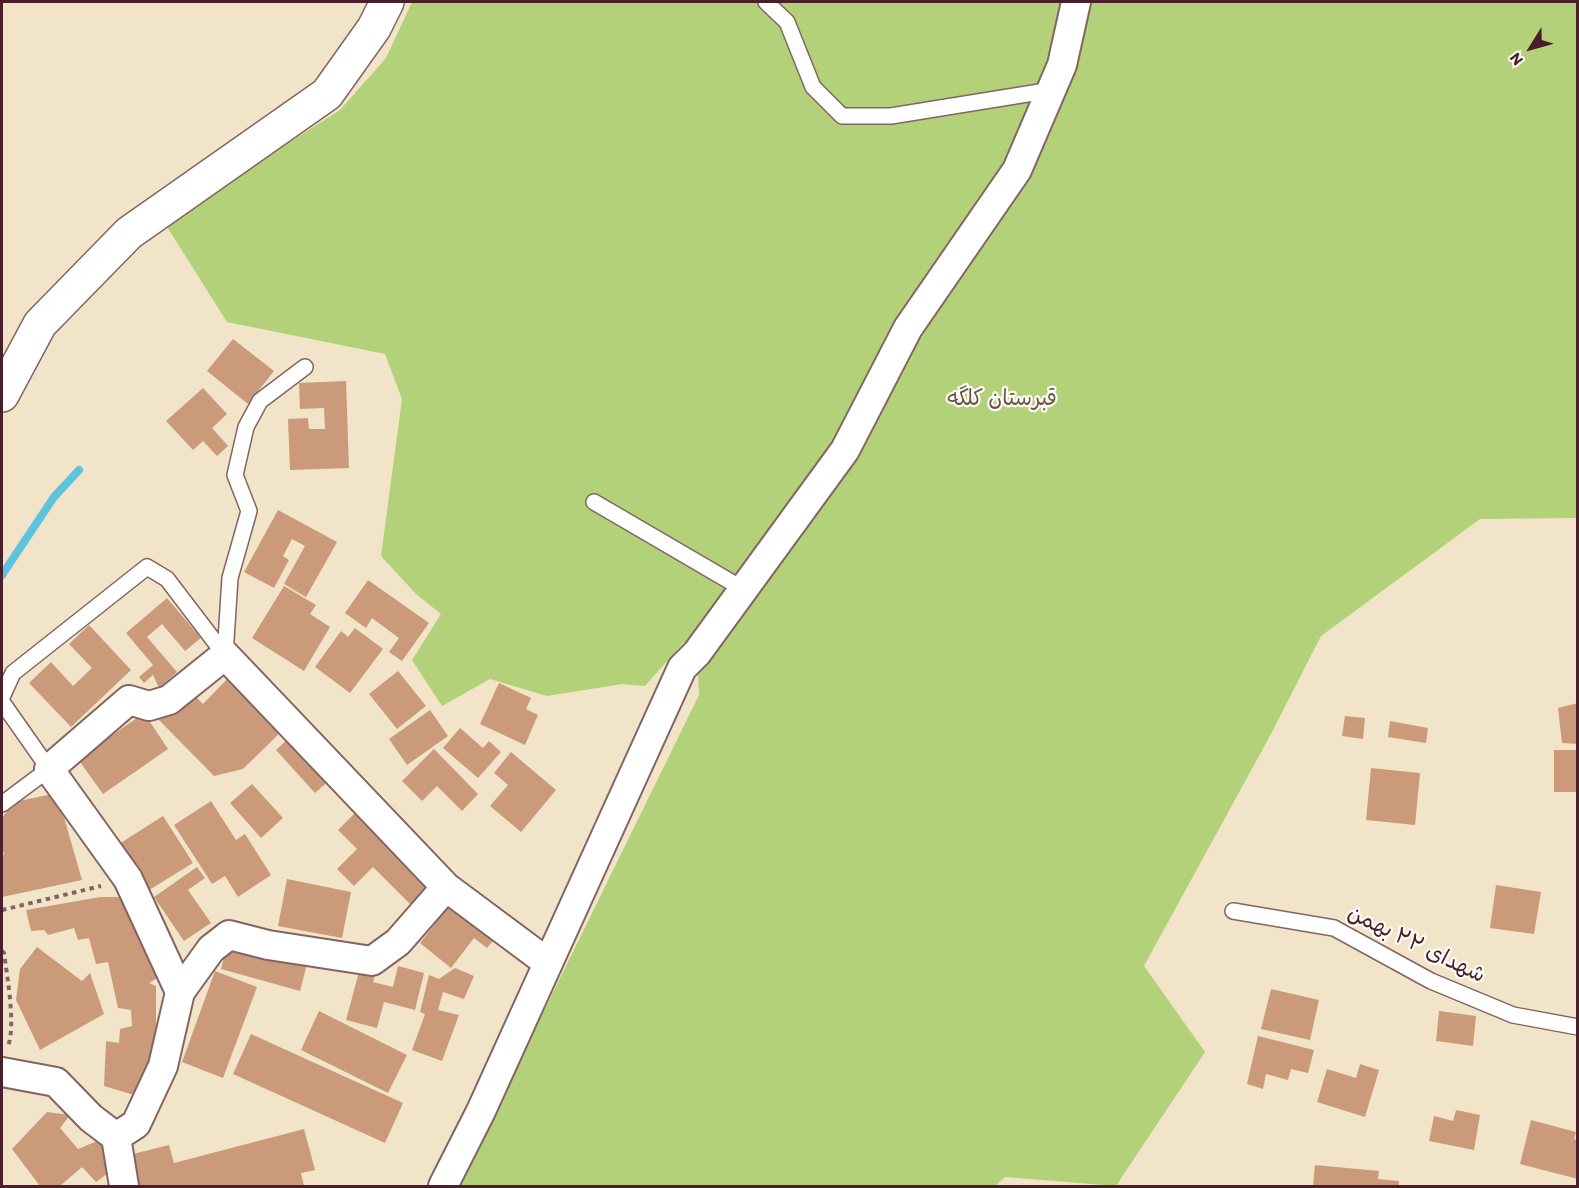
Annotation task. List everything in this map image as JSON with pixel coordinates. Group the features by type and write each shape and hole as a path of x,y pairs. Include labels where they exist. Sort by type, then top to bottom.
{"street":[{"path":"2,394 40,324 129,233 327,94 374,28 387,2"},
{"path":"443,1186 481,1111 682,668 696,653 845,450 908,328 1017,170 1062,65 1076,2"},
{"path":"180,992 128,879 49,769 129,700 149,706 169,700 225,655 446,887 548,963"},
{"path":"116,1137 136,1124 163,1066 180,992 211,949 229,935 268,945 372,962 398,942 446,887"},
{"path":"4,1061 56,1082 91,1118 116,1137 124,1186"}],"lane":[{"path":"766,2 787,22 813,87 842,116 891,116 1052,90"},
{"path":"225,655 230,578 249,511 235,475 246,427 260,401 305,367"},
{"path":"594,502 743,589"},
{"path":"2,697 13,673 147,567 167,579 225,655"},
{"path":"2,702 49,769 2,804"},
{"name":"شهدای ۲۲ بهمن","path":"1233,911 1334,928 1431,981 1513,1015 1578,1027"}],"path":[{"path":"2,910 128,879"},
{"path":"2,951 9,1000 11,1039 4,1061"}],"green space":[{"name":"قبرستان کلگه","path":"412,2 1577,2 1577,518 1480,519 1321,636 1271,734 1144,966 1205,1052 1116,1186 1005,1177 995,1186 458,1186 699,695 697,653 684,642 645,686 622,684 547,696 490,679 442,706 412,660 441,614 416,594 381,556 402,399 385,354 227,322 164,222 340,110 386,58"}],"building":[{"path":"233,339 274,371 248,404 207,371"},
{"path":"346,381 349,468 290,470 288,419 308,418 309,429 325,429 324,408 300,409 299,383"},
{"path":"203,388 227,414 212,428 228,446 217,456 203,441 193,450 166,421"},
{"path":"278,510 337,542 306,597 284,584 305,546 292,539 283,556 289,560 274,588 244,572"},
{"path":"368,580 429,623 402,661 389,652 399,638 372,618 366,628 345,613"},
{"path":"284,586 316,605 310,614 330,627 304,671 252,638"},
{"path":"167,598 201,638 185,651 162,624 147,637 177,672 159,688 153,675 144,683 139,677 153,665 126,633"},
{"path":"89,625 131,670 71,727 29,683 51,662 73,686 92,668 69,644"},
{"path":"355,628 383,649 350,693 315,667 341,631 348,637"},
{"path":"398,671 426,706 397,729 369,694"},
{"path":"234,672 287,726 243,769 214,776 158,719 188,689 203,704"},
{"path":"499,683 531,698 526,709 538,715 525,745 480,724"},
{"path":"1578,703 1578,744 1562,743 1558,708"},
{"path":"430,710 448,736 407,765 389,739"},
{"path":"144,713 168,749 103,794 78,759"},
{"path":"1345,716 1365,718 1363,739 1342,736"},
{"path":"1390,721 1428,728 1426,743 1388,737"},
{"path":"460,728 483,748 489,741 501,752 478,778 443,748"},
{"path":"291,736 331,779 315,793 276,750"},
{"path":"434,749 478,794 462,811 437,786 422,801 402,781"},
{"path":"1554,750 1578,750 1578,792 1554,792"},
{"path":"511,752 556,790 521,832 490,806 508,785 494,773"},
{"path":"1371,768 1420,773 1415,825 1366,820"},
{"path":"252,784 283,818 261,838 230,803"},
{"path":"57,793 82,880 2,897 2,855 4,855 2,818 14,802"},
{"path":"211,801 236,840 245,834 271,875 238,897 225,876 212,884 174,825"},
{"path":"359,809 433,883 411,905 373,867 354,886 337,869 357,849 338,830"},
{"path":"163,816 193,863 149,890 119,844"},
{"path":"197,867 205,878 188,890 211,923 184,941 154,897"},
{"path":"287,879 351,892 342,938 278,926"},
{"path":"1496,885 1541,892 1534,934 1490,928"},
{"path":"100,897 122,897 164,974 149,983 156,986 156,1058 137,1096 104,1086 106,1041 119,1043 120,1029 132,1026 131,1010 118,1008 108,962 96,964 89,938 78,940 74,928 48,935 44,930 31,931 26,910"},
{"path":"452,902 496,937 487,948 474,938 451,968 420,943"},
{"path":"228,943 308,960 300,991 221,969"},
{"path":"37,947 82,981 90,973 104,1014 40,1050 16,1000 20,969"},
{"path":"398,966 424,973 415,1010 384,1002 377,1028 346,1020 360,968 376,972 373,982 393,987"},
{"path":"455,968 474,976 464,999 443,992 438,1010 459,1015 442,1061 412,1050 425,1014 420,1012 429,975 439,979"},
{"path":"215,971 257,987 223,1078 182,1062"},
{"path":"1271,989 1319,1000 1310,1040 1261,1029"},
{"path":"319,1011 407,1055 388,1093 301,1050"},
{"path":"1439,1011 1476,1016 1473,1046 1436,1041"},
{"path":"251,1034 403,1103 385,1143 233,1074"},
{"path":"1258,1036 1314,1050 1308,1073 1291,1069 1288,1080 1266,1074 1263,1089 1247,1084"},
{"path":"1360,1064 1379,1070 1365,1117 1317,1102 1327,1069 1356,1078"},
{"path":"1456,1110 1480,1115 1474,1150 1429,1141 1434,1116 1453,1121"},
{"path":"47,1112 70,1115 60,1128 78,1149 102,1139 115,1168 96,1182 82,1167 61,1185 63,1186 40,1186 12,1149"},
{"path":"1531,1120 1576,1132 1574,1139 1578,1140 1578,1179 1520,1164"},
{"path":"304,1129 315,1170 301,1173 304,1186 133,1186 125,1156 169,1145 174,1163"},
{"path":"1315,1165 1379,1171 1378,1179 1399,1181 1399,1186 1313,1186"}],"waterway":[{"path":"2,575 54,497 79,470"}]}
